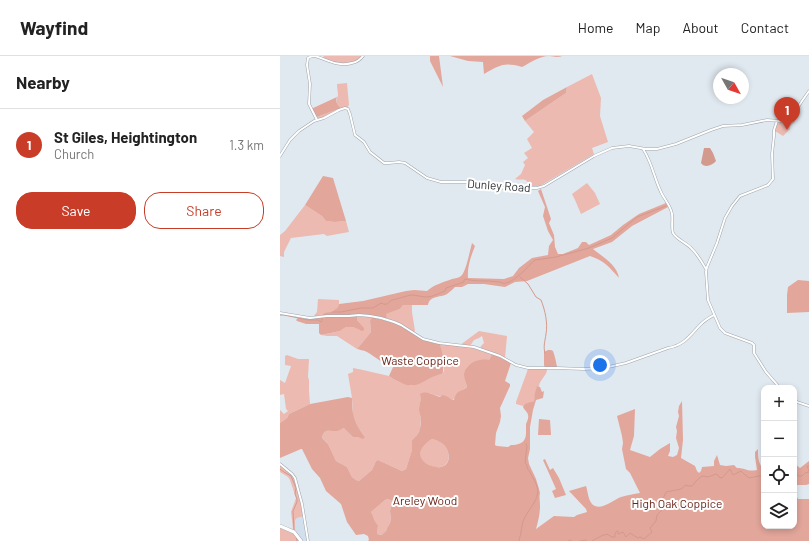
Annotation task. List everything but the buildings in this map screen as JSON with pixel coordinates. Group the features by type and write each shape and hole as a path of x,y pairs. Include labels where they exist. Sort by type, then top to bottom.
{"main road":[{"path":"280,526 294,532 301,541"}],"street":[{"path":"280,156 295,135 317,120 308,104 310,84 307,65 308,58 313,56 345,65 358,61 363,56"},
{"path":"777,385 766,372 754,353 754,345 752,343 723,331 720,328 708,300 706,269 717,243 725,218 732,206 740,196 768,185 772,180 774,130 777,121 785,120 791,117 809,91"},
{"name":"Dunley Road","path":"317,120 324,118 342,108 347,109 352,118 358,138 364,142 372,154 385,163 399,162 406,164 427,178 441,182 473,182 504,188 537,188 544,186 594,156 616,147 629,146 651,150 676,144 723,126 742,125 767,120 777,121"},
{"path":"643,149 648,157 654,177 671,211 672,232 691,248 706,269"},
{"path":"280,314 310,318 359,315 381,318 398,323 419,337 429,341 472,347 500,356 516,365 537,369 592,369 626,363 681,344 701,324 714,315"},
{"path":"797,401 809,406"},
{"path":"280,464 295,478 302,504 308,541"}],"shaded area":[{"path":"324,56 362,56 353,62 343,63 323,58"},
{"path":"592,74 601,98 600,116 608,142 592,148 594,154 540,186 530,186 525,180 515,179 521,174 525,165 523,162 528,158 524,153 532,148 527,139 534,132 525,121 566,93 567,87"},
{"path":"347,83 348,108 337,110 319,119 317,117 341,108 336,102 338,95 337,84"},
{"path":"792,118 795,122 783,136 775,131 779,123"},
{"path":"704,148 710,148 716,161 706,166 702,165 701,163"},
{"path":"587,183 595,193 600,204 581,214 572,194"},
{"path":"305,205 322,216 326,221 346,221 349,232 327,236 324,234 291,238 284,252 284,257 280,256 280,235 285,231"},
{"path":"318,299 339,300 339,307 332,312 313,317 317,312"},
{"path":"403,305 412,305 414,332 401,324 387,319 385,314 400,309"},
{"path":"357,316 372,317 370,321 371,332 357,349 337,336 321,335 340,331 346,327 353,327 360,330 362,326 357,320"},
{"path":"479,331 507,336 505,358 480,349 484,343 482,336 474,340 470,346 460,345"},
{"path":"440,344 473,348 492,354 489,360 476,362 468,366 465,374 467,387 452,401 430,393 421,396 419,410 421,419 420,429 416,437 412,440 412,450 406,469 402,471 378,460 376,461 372,470 359,481 356,480 352,477 347,467 336,461 328,444 322,438 324,432 326,431 338,431 345,428 353,437 365,437 353,417 352,398 348,374 353,372 353,368 389,376 411,386 436,375 442,374 444,371"},
{"path":"287,355 298,359 309,359 308,377 310,404 289,414 287,418 280,423 280,410 284,414 288,411 286,409 284,394 280,395 280,380 285,383 291,366 285,365 285,356"},
{"path":"528,369 547,369 546,374 537,387 534,401 523,406 516,404 516,402"},
{"path":"432,439 442,443 447,449 448,461 443,466 437,467 429,465 423,461 420,455 423,447"},
{"path":"280,465 295,479 304,516 295,520 295,532 289,528 293,529 291,512 296,498 290,480 280,472"},
{"path":"388,499 392,501 390,523 383,535 377,534 378,525 371,512"},
{"path":"304,516 308,541 302,541 298,533 295,532 295,520"},
{"path":"280,528 293,533 299,539 298,541 280,541"}],"green space":[{"path":"430,56 439,56 443,87 430,61"},
{"path":"450,56 545,56 538,58 522,67 502,65 484,74 483,62 468,61"},
{"path":"567,87 566,93 525,121 522,116 543,100"},
{"path":"337,97 337,103 341,108 317,117 311,109"},
{"path":"323,176 333,178 346,221 326,221 322,216 305,205"},
{"path":"541,189 551,219 549,223 554,235 555,247 558,254 563,254 578,248 582,242 586,242 589,245 611,235 639,214 666,203 668,207 632,226 612,242 593,249 613,265 619,278 603,262 590,256 527,281 515,282 505,287 484,284 468,284 462,287 455,287 447,294 433,298 428,305 403,305 400,309 386,314 387,319 358,315 348,316 357,316 357,320 364,328 362,331 353,327 346,327 340,331 321,335 319,333 319,324 306,324 296,320 298,318 308,319 320,317 338,308 339,304 363,301 406,291 427,291 432,287 459,277 465,270 472,243 475,246 469,266 468,278 504,279 513,276 519,268 532,258 548,255 549,246 553,240 543,216 545,207 538,191"},
{"path":"798,280 809,281 809,312 787,313 788,287"},
{"name":"Waste Coppice","path":"372,317 397,324 424,339 440,344 443,357 442,374 414,385 404,384 389,376 394,365 383,362 363,350 357,349 371,332 370,321"},
{"path":"548,350 553,351 557,367 545,368 544,352"},
{"path":"492,354 511,363 505,381 510,384 510,386 500,408 501,416 496,433 495,445 508,447 511,445 517,445 525,439 528,416 523,407 526,403 534,401 537,386 540,387 542,392 544,391 543,398 536,400 533,410 530,427 530,449 528,458 540,493 540,512 536,529 554,516 574,517 587,512 569,491 586,486 592,504 599,507 621,497 640,493 630,473 626,469 622,449 622,436 617,416 635,409 634,436 630,450 650,457 670,443 670,451 668,456 673,457 677,455 679,448 676,438 676,427 679,416 679,406 682,401 683,440 681,458 695,466 699,473 702,467 714,466 714,461 717,455 720,465 734,465 737,468 751,471 757,470 755,452 758,449 758,458 761,466 761,529 797,529 797,497 798,499 809,499 809,541 368,541 368,536 364,534 356,535 347,522 341,504 326,491 320,478 312,469 302,449 280,458 280,423 287,418 289,414 310,404 348,397 352,398 354,419 365,437 363,439 353,437 344,428 338,431 324,432 322,438 328,444 336,461 347,467 352,477 359,481 372,470 376,461 378,460 402,471 406,469 412,450 412,440 418,434 420,429 420,394 428,393 440,397 443,395 454,400 458,393 467,387 464,374 467,367 474,362 489,360","holes":["432,439 442,443 448,452 448,461 444,466 437,467 423,461 420,455 423,447","388,499 392,501 390,523 382,535 377,534 378,525 371,512 385,500"]},
{"path":"539,419 550,420 551,435 538,435"},
{"path":"545,459 550,470 553,468 559,478 566,495 555,498 552,491 556,489 543,460"},
{"path":"809,461 809,484 797,485 797,466 800,468"}],"waterway":[{"path":"332,312 373,308 381,303 386,304 392,300 411,295 425,297 431,296 445,291 446,288 464,282 465,279 473,281 510,282 535,260 556,257 589,248 612,238 637,217 666,206"},
{"path":"520,277 528,284 536,297 541,300 547,325 544,346 545,353"},
{"path":"280,315 308,320 318,320 321,322 322,317"},
{"path":"519,541 523,521 536,499 538,489 525,463 526,444"},
{"path":"809,466 807,466 809,471"},
{"path":"280,469 291,476 296,488 295,494 297,502 293,511 294,530"},
{"path":"592,541 607,534 615,537 615,533 617,531 618,534 623,532 626,537 630,533 638,538 640,537 644,539 652,532 650,528 656,521 657,515 662,510 662,501 666,492 681,489 686,485 692,486 702,476 708,477 716,474 722,478 730,469 733,475 741,471 749,478 761,476"},
{"path":"797,475 802,476 809,472"},
{"path":"296,536 297,541"},
{"path":"568,541 572,541"},
{"path":"580,541 587,541"}],"place":[{"name":"St Giles, Heightington","path":"787,130"}],"park label":[{"name":"Areley Wood","path":"425,500"},
{"name":"High Oak Coppice","path":"677,503"}]}
